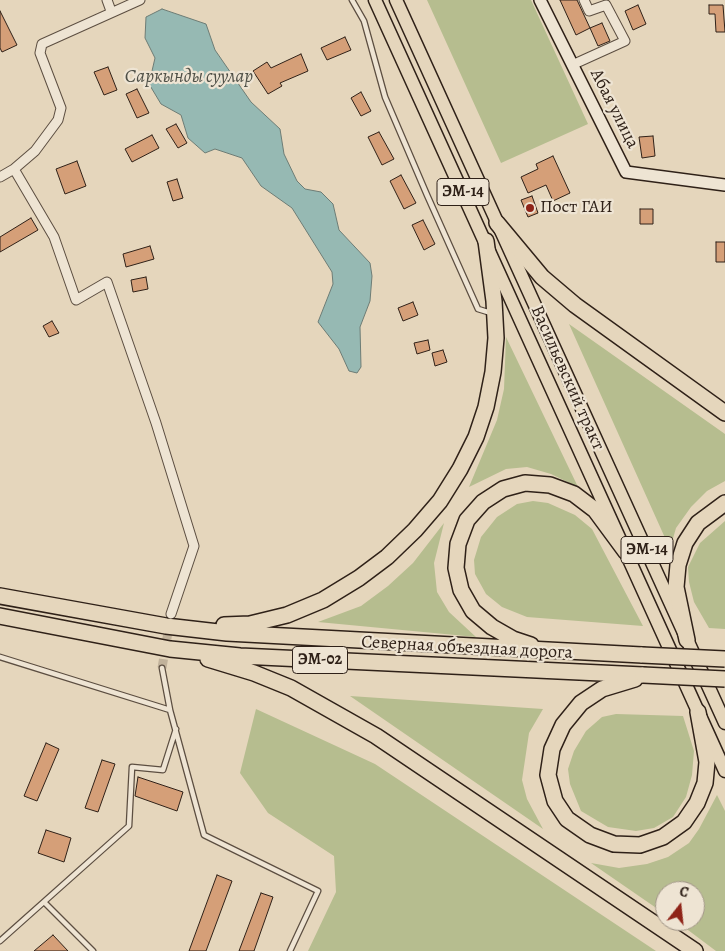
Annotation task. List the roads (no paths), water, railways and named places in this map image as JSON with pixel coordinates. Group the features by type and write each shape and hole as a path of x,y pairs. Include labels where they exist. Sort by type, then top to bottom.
{"highway":[{"path":"497,223 542,277 575,305 725,413"},
{"path":"169,620 250,624 287,615 323,600 358,578 401,544 440,501 460,469 476,437 486,408 493,372 495,314 486,241"},
{"path":"562,651 534,646 512,639 492,627 473,612 461,590 456,568 458,544 467,520 483,502 503,489 525,484 550,484 574,494 596,510 626,552"},
{"path":"687,640 676,587 678,565 685,543 698,523 725,503"},
{"name":"Северная объездная дорога","path":"0,596 280,638 725,659"},
{"name":"Северная объездная дорога","path":"0,616 170,649 240,656 725,679"},
{"path":"170,649 254,673 291,688 331,709 376,736 695,951"},
{"path":"648,675 602,689 581,703 563,725 552,749 548,775 555,801 568,819 590,835 614,844 640,845 663,837 684,822 697,803 705,783 707,762 698,712"}],"main road":[{"name":"Васильевский тракт","path":"376,0 725,771"},
{"name":"Васильевский тракт","path":"396,0 725,724"},
{"path":"507,288 524,279"}],"street":[{"path":"107,0 110,11"},
{"path":"0,177 14,169 35,151 58,120 60,108 40,53 42,44 110,11 140,0"},
{"name":"Абая улица","path":"540,0 626,172 725,185"},
{"path":"572,65 625,41 610,2 589,11 584,0"},
{"path":"14,169 54,237 76,300 107,282 156,423 194,546 169,620"}],"lane":[{"path":"352,0 364,21 384,97 478,310 495,314"},
{"path":"0,657 170,710"},
{"path":"162,668 170,710 204,835 318,891 290,951"},
{"path":"0,941 129,826 132,767 163,770 176,728"},
{"path":"44,902 94,951"}],"water":[{"name":"Саркынды суулар","path":"162,9 206,24 215,50 251,102 280,129 284,154 297,181 305,189 321,192 333,204 339,230 370,263 372,276 370,301 360,327 361,367 357,373 349,371 339,349 318,322 333,284 332,272 292,208 261,186 242,158 215,149 205,153 188,138 181,115 161,104 149,84 155,58 145,38 146,17"}],"tunnel":[{"path":"162,668 171,614"}],"place":[{"name":"Пост ГАИ","path":"530,208"}]}
